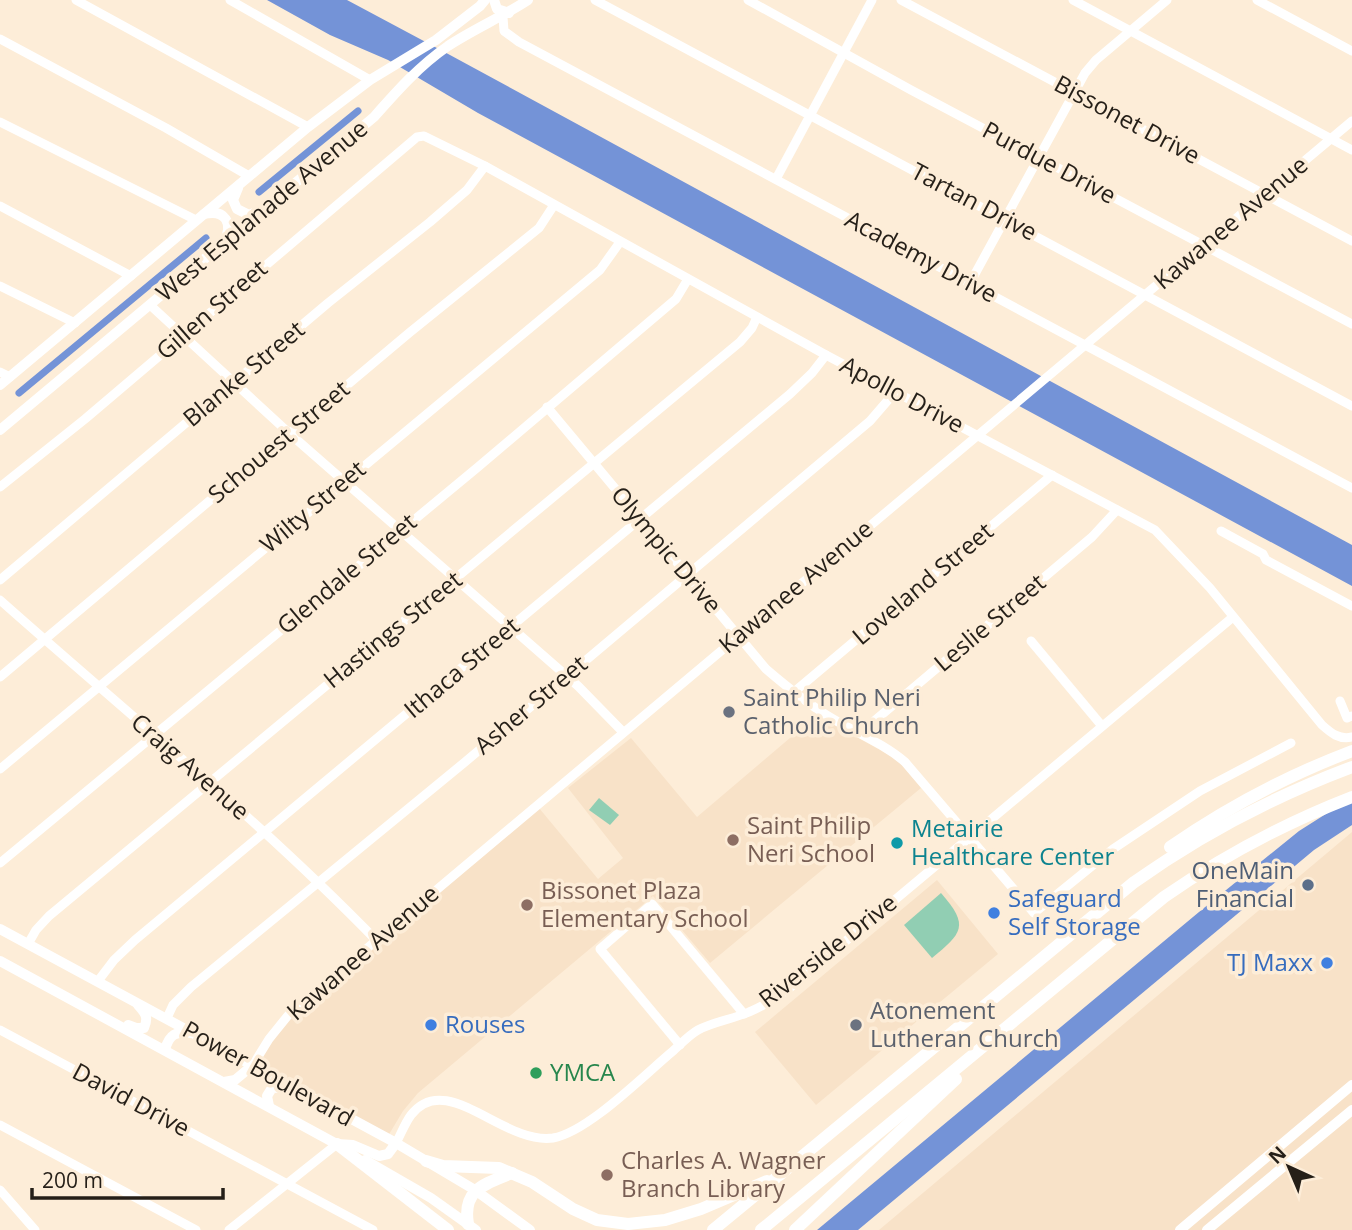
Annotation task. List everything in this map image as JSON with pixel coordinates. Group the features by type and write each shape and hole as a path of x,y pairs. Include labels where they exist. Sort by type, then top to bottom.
{"highway":[{"path":"713,1230 1163,852 1216,816 1304,769 1352,751"},
{"path":"1098,909 1167,858 1200,838 1252,809 1352,767"},
{"path":"761,1230 1130,925 1196,876 1256,840 1352,797"},
{"path":"795,1230 1049,991"},
{"path":"337,1144 448,1230"},
{"path":"426,1161 443,1166 499,1168 532,1182 573,1209 597,1220 628,1224 665,1220 701,1209 758,1183 774,1179"},
{"path":"472,1227 467,1204 475,1190 483,1184 512,1173"}],"main road":[{"name":"West Esplanade Avenue","path":"3,381 308,127 370,79 436,40 485,0"},
{"path":"494,0 497,9 506,15"},
{"name":"West Esplanade Avenue","path":"0,430 374,117 410,76 448,46 528,0"},
{"path":"239,185 233,200 237,209 249,215 265,209"},
{"path":"200,217 219,213 226,218 229,234 223,244"},
{"path":"0,415 16,417"},
{"name":"Power Boulevard","path":"0,929 396,1143 475,1190 530,1230"},
{"name":"Power Boulevard","path":"0,961 337,1144 430,1198 472,1227"},
{"path":"115,1023 144,1028 146,1013 136,1001"},
{"path":"165,1050 167,1040 173,1034 195,1033"},
{"path":"224,1082 234,1080 253,1065"},
{"path":"1180,1230 1192,1225 1352,1086"},
{"path":"269,1106 267,1096 272,1088 295,1088"},
{"path":"1207,1230 1352,1110"},
{"path":"364,1150 376,1145 375,1132"},
{"path":"1247,1197 1241,1188 1279,1156 1291,1137"},
{"path":"337,1144 353,1145 379,1156 388,1154 396,1143"}],"street":[{"path":"76,0 308,127"},
{"path":"230,0 370,79"},
{"name":"Tartan Drive","path":"595,0 1352,406"},
{"name":"Purdue Drive","path":"748,0 911,90 1352,324"},
{"path":"776,179 872,0"},
{"name":"Bissonet Drive","path":"901,0 1352,241"},
{"path":"1073,0 1352,150"},
{"path":"970,283 1073,91 1097,60 1167,0"},
{"path":"1257,0 1352,51"},
{"name":"Academy Drive","path":"506,15 504,31 519,42 1352,488"},
{"path":"0,39 249,176"},
{"name":"Kawanee Avenue","path":"253,1065 290,1013 1352,121"},
{"path":"0,122 200,217"},
{"name":"Apollo Drive","path":"425,136 485,166 825,355 1161,535 1322,724 1333,734 1352,737"},
{"name":"Gillen Street","path":"0,487 417,137 425,136"},
{"name":"Blanke Street","path":"0,580 467,190 485,166"},
{"name":"Schouest Street","path":"0,677 289,433 539,228 554,205"},
{"path":"0,206 131,276"},
{"name":"Wilty Street","path":"0,769 600,270 620,242"},
{"name":"Glendale Street","path":"0,863 478,467 676,299 688,279"},
{"path":"0,286 75,323"},
{"path":"150,305 289,433 566,675 623,732"},
{"name":"Hastings Street","path":"29,944 36,930 49,916 740,342 757,317"},
{"name":"Ithaca Street","path":"98,981 114,960 135,940 790,394 812,373 825,355"},
{"name":"Asher Street","path":"167,1018 173,1005 191,987 465,762 870,421 889,400 893,390"},
{"name":"Olympic Drive","path":"547,407 766,669 832,719 860,733 905,762 1034,913 1113,849 1200,791 1291,743"},
{"name":"Loveland Street","path":"794,692 1052,475"},
{"name":"Leslie Street","path":"860,733 1092,537 1117,510"},
{"path":"1221,531 1263,554 1266,560 1352,606"},
{"name":"Craig Avenue","path":"0,600 265,832 319,881 376,940"},
{"name":"Riverside Drive","path":"396,1143 411,1114 436,1098 465,1106 517,1134 553,1138 572,1132 596,1116 698,1030 767,1004 786,991 1233,617"},
{"path":"1031,641 1102,726"},
{"path":"1340,701 1347,718 1352,716"},
{"path":"680,1045 600,949 652,904 744,1014"},
{"name":"David Drive","path":"0,1030 373,1230"},
{"path":"0,1125 196,1230"},
{"path":"229,1230 337,1144"},
{"path":"0,1190 35,1230"}],"shaded area":[{"path":"817,715 898,760 921,788 710,963 653,896 418,1093 388,1136 257,1064 286,1022 302,1005 539,808 598,879 623,858 568,788 631,738 697,817"},
{"path":"1352,832 1352,1230 879,1230"},
{"path":"937,880 998,954 816,1105 755,1032"}],"green space":[{"path":"599,798 619,815 610,825 589,810"},
{"path":"941,893 956,914 959,928 950,942 932,958 904,925"}],"water":[{"path":"267,0 347,0 450,55 1352,545 1352,586 478,113 388,60 330,35"},
{"path":"1352,793 1352,825 1314,850 858,1230 817,1230 1199,912 1299,831 1340,805"}],"waterway":[{"path":"259,192 358,111"},
{"path":"19,393 206,238"}],"place":[{"name":"Saint Philip Neri Catholic Church","path":"729,712"},
{"name":"Saint Philip Neri School","path":"733,840"},
{"name":"Metairie Healthcare Center","path":"897,843"},
{"name":"OneMain Financial","path":"1308,885"},
{"name":"Bissonet Plaza Elementary School","path":"527,905"},
{"name":"Safeguard Self Storage","path":"994,913"},
{"name":"TJ Maxx","path":"1327,963"},
{"name":"Rouses","path":"431,1025"},
{"name":"Atonement Lutheran Church","path":"856,1025"},
{"name":"YMCA","path":"536,1073"},
{"name":"Charles A. Wagner Branch Library","path":"607,1175"}]}
